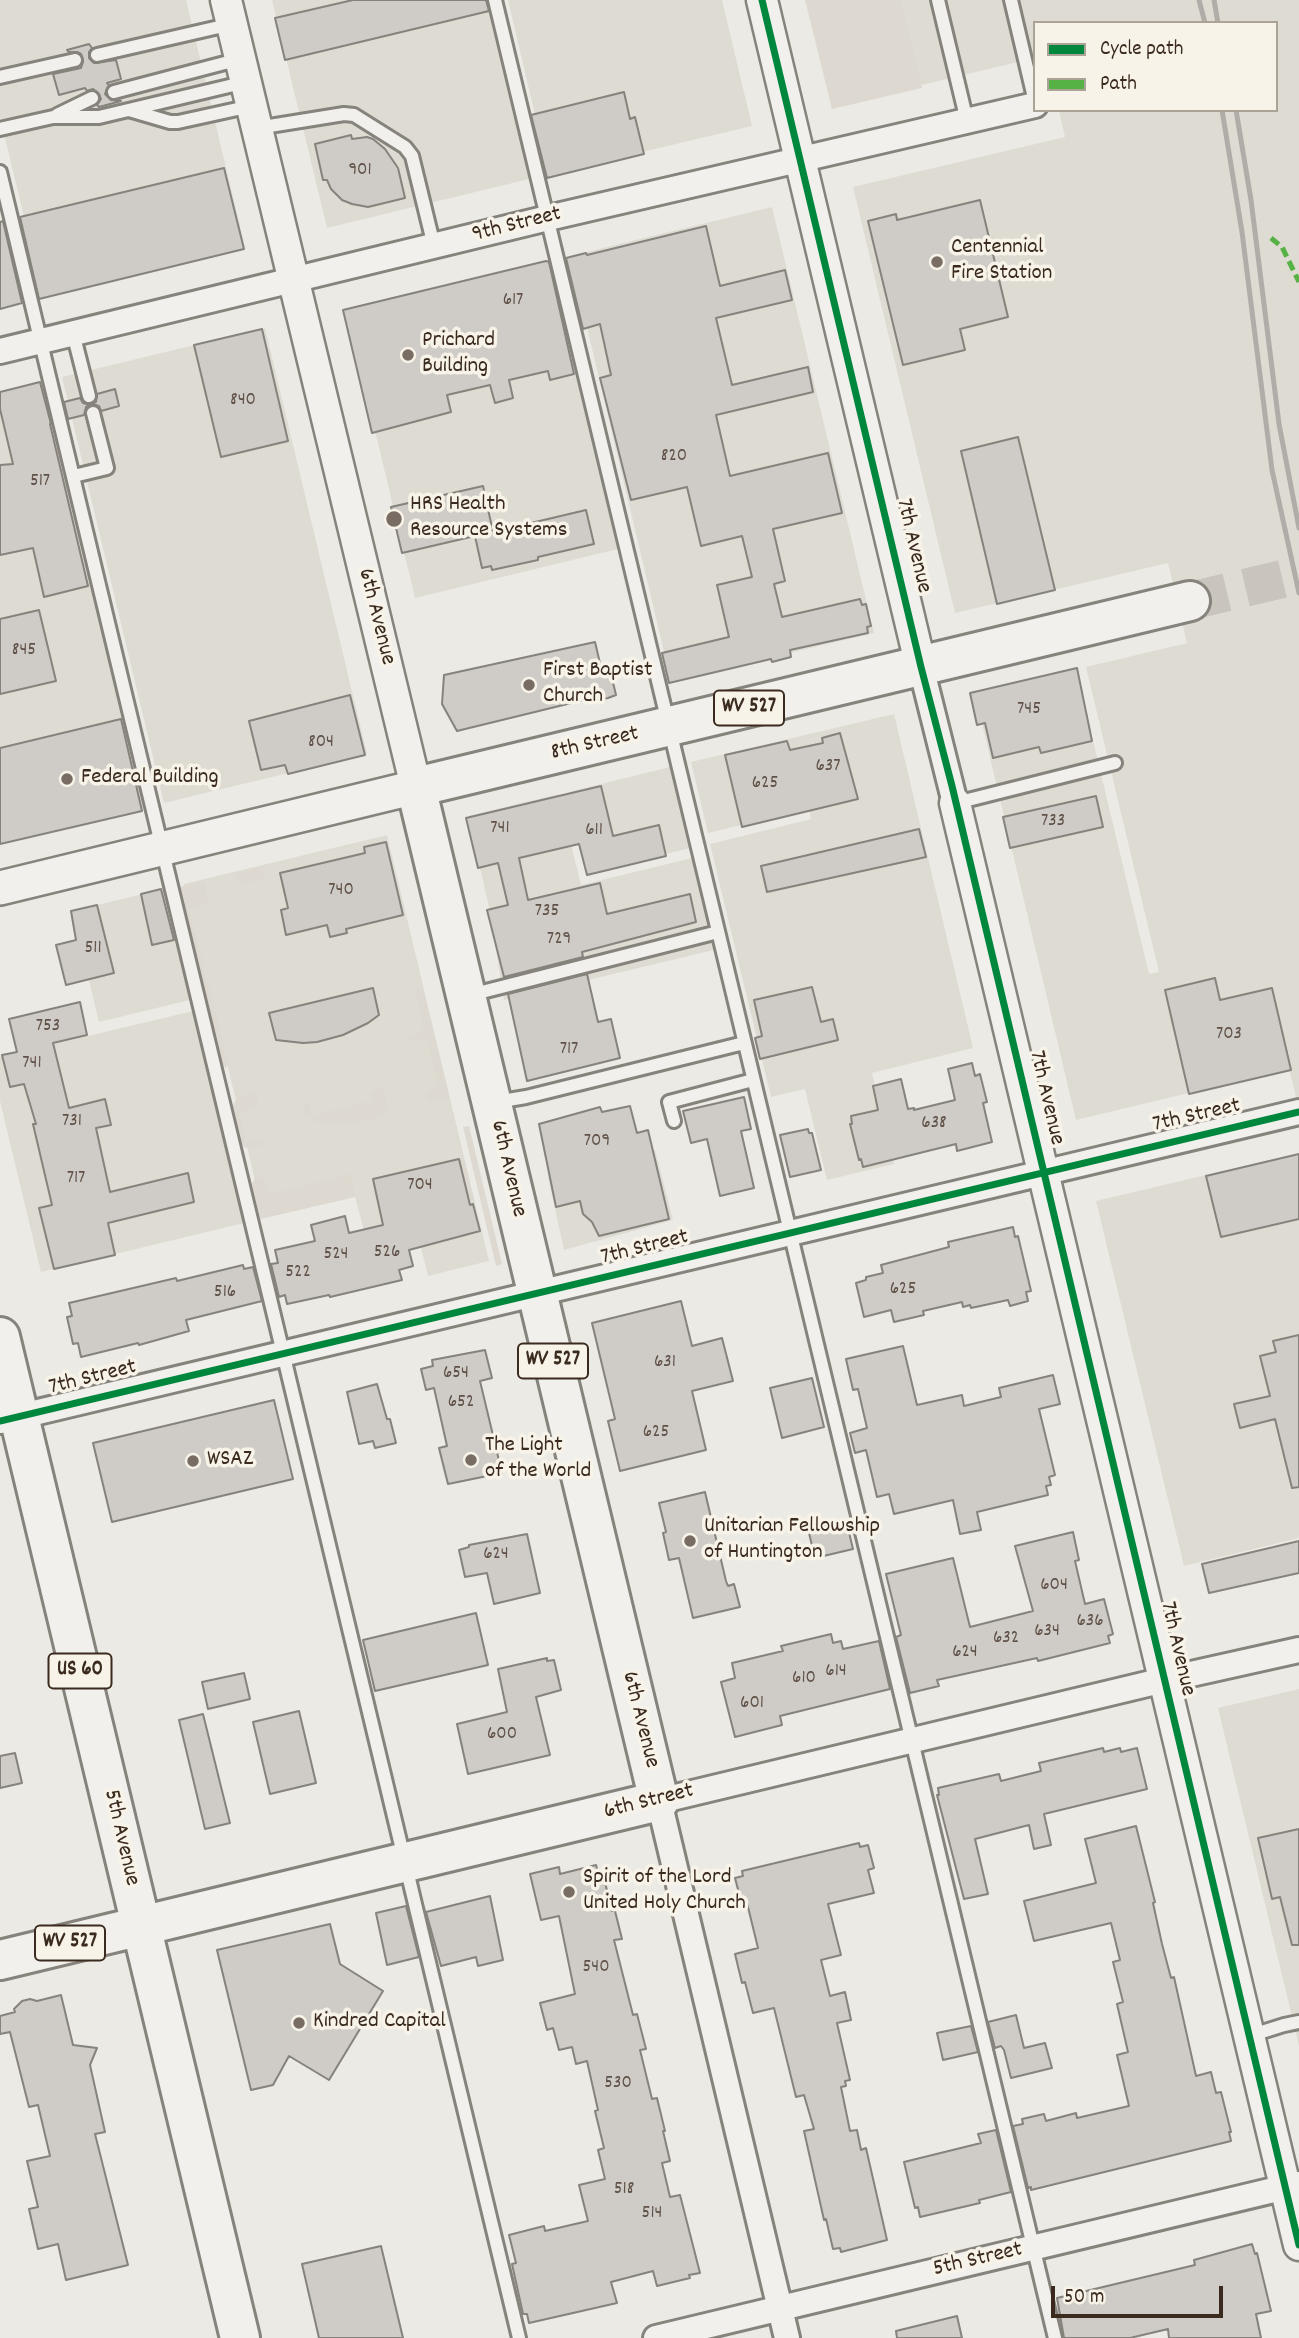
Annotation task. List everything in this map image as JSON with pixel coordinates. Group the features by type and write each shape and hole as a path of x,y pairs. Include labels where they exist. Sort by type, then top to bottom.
{"main road":[{"name":"8th Street","path":"0,888 1190,601"},
{"name":"6th Avenue","path":"416,787 659,1801"},
{"name":"5th Avenue","path":"0,1337 10,1419 140,1925 240,2338"},
{"name":"6th Street","path":"0,1960 659,1801"}],"street":[{"name":"7th Avenue","path":"762,0 1249,2036 1292,2186 1299,2245"},
{"name":"6th Avenue","path":"229,12 416,787"},
{"name":"9th Street","path":"0,351 548,218 1033,104"},
{"name":"7th Street","path":"10,1419 1299,1112"},
{"name":"6th Street","path":"659,1801 1299,1650"},
{"name":"6th Avenue","path":"659,1801 787,2338"},
{"name":"5th Street","path":"656,2338 1292,2186"}],"lane":[{"path":"495,0 1055,2338"},
{"path":"939,0 967,121"},
{"path":"1011,0 1033,95"},
{"path":"97,55 229,12"},
{"path":"0,77 75,60"},
{"path":"114,92 249,94 354,115 405,147 412,156 434,246"},
{"path":"129,110 178,122 249,94"},
{"path":"0,129 53,117 99,117 129,110 249,94"},
{"path":"53,117 92,97"},
{"path":"0,172 519,2338"},
{"path":"73,333 89,396"},
{"path":"74,476 107,468 93,413"},
{"path":"955,803 1115,763"},
{"path":"466,995 718,932"},
{"path":"491,1103 526,1097 744,1043"},
{"path":"674,1121 669,1102 753,1080"},
{"path":"1249,2036 1299,2022"}],"shaded area":[{"path":"0,0 186,0 245,247 43,296 0,117"},
{"path":"272,0 486,0 529,179 327,228"},
{"path":"508,0 722,0 752,126 549,174"},
{"path":"805,0 900,0 922,88 832,109"},
{"path":"808,0 1299,0 1299,1109 1289,1069 1076,1120 975,694 1076,670 1149,974 1159,972 1086,667 1187,643 1168,563 955,613 853,187 1065,137 1059,112 1278,112 1278,21 1033,21 1033,58 833,106"},
{"path":"772,207 874,633 671,681 570,256"},
{"path":"549,260 618,549 415,598 346,309"},
{"path":"265,328 367,754 164,803 62,377"},
{"path":"42,382 144,808 0,842 0,392"},
{"path":"894,714 973,1048 872,1073 894,1164 827,1180 805,1089 771,1097 710,844 811,819 809,809 708,833 691,762"},
{"path":"670,767 690,848 588,873 569,792"},
{"path":"559,794 581,885 692,858 714,950 504,1000 489,907 468,816"},
{"path":"387,835 489,1261 428,1276 414,1219 364,1230 355,1197 264,1218 184,884"},
{"path":"262,867 265,878 244,883 238,881 236,874"},
{"path":"205,881 208,903 190,909 228,1064 226,1068 223,1066 180,887"},
{"path":"164,889 190,1000 99,1022 72,911"},
{"path":"423,990 449,1098 443,1100 428,1101 426,1091 438,1088 426,1038 409,1041 408,1036 424,1030 415,991"},
{"path":"193,1011 244,1223 41,1272 0,1101 0,1057"},
{"path":"384,1088 388,1110 384,1117 338,1126 315,1121 302,1113 303,1104 309,1103 312,1115 372,1101 371,1092"},
{"path":"252,1093 257,1096 258,1108 240,1113 246,1142 262,1139 263,1142 252,1149 242,1144 233,1105 237,1098"},
{"path":"469,1126 502,1264 496,1266 463,1127"},
{"path":"655,1150 673,1220 564,1250 548,1177"},
{"path":"1299,1153 1299,1538 1184,1566 1096,1201"},
{"path":"463,1157 474,1200 469,1201 459,1159"},
{"path":"350,1174 355,1197 260,1219 252,1184 255,1178 262,1177 269,1194"},
{"path":"1299,1689 1299,2046 1218,1708"}],"building":[{"path":"353,0 486,0 489,11 285,60 275,18"},
{"path":"89,44 92,48 89,58 94,63 116,60 121,79 107,83 109,85 105,94 111,100 121,101 99,107 99,94 93,89 87,91 85,88 59,95 53,74 81,68 83,62 81,54 67,50"},
{"path":"624,92 630,119 635,117 644,154 547,178 531,115"},
{"path":"351,135 352,139 373,139 385,149 398,168 405,198 368,207 352,204 342,200 331,189 327,180 323,180 315,144"},
{"path":"224,168 244,249 39,299 20,217"},
{"name":"Centennial Fire Station","path":"980,200 1008,317 960,329 965,350 903,365 868,221 896,214 897,220"},
{"path":"3,221 22,303 0,309 0,222"},
{"path":"706,226 720,286 785,270 792,300 716,318 732,385 808,367 813,392 716,415 730,476 828,453 842,513 773,529 785,581 774,584 782,617 860,599 862,605 866,604 871,626 867,627 868,633 790,650 791,657 772,662 771,659 669,683 662,653 729,637 717,585 752,577 742,536 701,546 687,487 631,500 600,378 611,375 600,324 583,329 566,258"},
{"path":"549,262 574,374 550,380 548,371 509,380 513,398 495,403 490,385 447,395 451,412 372,433 343,310"},
{"path":"262,329 288,441 221,457 194,345"},
{"path":"40,382 88,586 44,597 33,548 0,555 0,465 13,464 0,409 0,392"},
{"path":"115,389 119,406 101,411 99,406 92,404 96,402 97,394"},
{"path":"80,398 83,403 90,405 86,407 84,415 68,419 64,402"},
{"path":"1018,437 1055,590 997,604 961,451"},
{"path":"483,486 493,532 586,510 594,544 492,570 491,566 482,568 475,536 402,553 391,507"},
{"path":"39,610 56,681 0,694 0,619"},
{"name":"First Baptist Church","path":"595,642 603,676 611,674 616,695 589,702 588,699 457,731 442,704 444,675"},
{"path":"1077,668 1092,741 1041,753 1039,747 993,758 985,723 977,725 970,693"},
{"path":"350,695 365,755 288,774 285,765 261,770 249,721"},
{"name":"Federal Building","path":"121,719 142,811 0,844 0,748"},
{"path":"840,733 858,799 742,827 725,755 787,741 790,750 823,743 822,738"},
{"path":"601,786 613,836 659,825 666,856 587,875 579,844 519,858 528,900 600,883 607,914 690,894 696,922 582,952 583,957 504,977 487,910 508,905 498,863 478,868 466,818"},
{"path":"1096,796 1103,827 1010,848 1003,817"},
{"path":"919,829 926,857 767,892 761,866"},
{"path":"386,842 403,915 346,929 347,933 330,937 327,925 286,935 281,910 288,908 280,873 365,853 364,847"},
{"path":"161,889 174,940 152,945 141,894"},
{"path":"97,905 114,973 66,985 56,945 76,940 71,911"},
{"path":"587,974 598,1022 611,1019 620,1058 527,1081 508,994"},
{"path":"1215,978 1220,1000 1272,988 1291,1070 1189,1094 1165,990"},
{"path":"812,987 821,1022 833,1019 838,1040 760,1059 755,1038 762,1036 754,1000"},
{"path":"373,988 379,1015 368,1023 343,1035 317,1042 276,1040 269,1013"},
{"path":"80,1002 87,1035 53,1043 69,1108 105,1099 111,1125 96,1128 110,1192 188,1173 194,1202 108,1223 115,1255 54,1269 39,1208 52,1205 33,1124 36,1124 24,1084 10,1087 2,1055 17,1052 9,1019"},
{"path":"972,1063 975,1076 980,1074 992,1142 957,1151 956,1144 863,1167 850,1124 851,1116 878,1110 873,1086 901,1079 908,1109 914,1110 955,1100 948,1069"},
{"path":"744,1097 751,1129 741,1131 754,1188 720,1196 707,1139 691,1143 683,1111"},
{"path":"630,1106 637,1133 648,1130 669,1219 599,1236 592,1222 583,1214 580,1201 556,1207 539,1124 600,1107 602,1112"},
{"path":"808,1129 809,1133 812,1133 821,1170 790,1177 780,1135"},
{"path":"1299,1154 1299,1219 1221,1237 1206,1176"},
{"path":"459,1159 470,1205 473,1204 480,1231 409,1250 413,1266 399,1270 402,1280 287,1304 285,1295 279,1297 271,1264 278,1263 275,1250 315,1241 311,1225 345,1216 349,1233 383,1225 373,1179"},
{"path":"1013,1227 1015,1237 1018,1236 1031,1291 1026,1292 1028,1301 1010,1306 1008,1300 971,1308 970,1305 963,1307 962,1302 923,1311 924,1315 894,1322 891,1310 864,1317 856,1283 866,1280 866,1277 883,1273 881,1265 949,1247 948,1242"},
{"path":"243,1265 244,1269 253,1267 262,1301 186,1320 189,1331 139,1345 138,1343 81,1357 78,1343 73,1344 67,1317 72,1316 69,1303"},
{"path":"681,1301 692,1346 722,1338 733,1381 692,1391 706,1450 620,1471 608,1421 615,1419 592,1323"},
{"path":"1299,1335 1299,1487 1292,1488 1275,1419 1240,1428 1234,1404 1270,1396 1260,1356 1276,1352 1273,1341"},
{"path":"903,1346 917,1405 962,1395 964,1406 1001,1397 999,1388 1053,1375 1060,1404 1039,1409 1055,1475 1049,1477 1051,1485 1046,1486 1048,1495 977,1512 981,1530 960,1534 953,1500 894,1514 889,1494 877,1497 866,1450 855,1453 850,1433 867,1428 858,1389 853,1390 846,1359"},
{"path":"485,1350 492,1378 480,1381 502,1473 448,1484 439,1448 447,1446 434,1388 426,1390 421,1369 433,1366 432,1360"},
{"path":"812,1378 824,1427 782,1438 770,1388"},
{"path":"377,1384 396,1443 375,1448 373,1441 359,1444 347,1392"},
{"name":"WSAZ","path":"274,1400 293,1479 112,1522 93,1443"},
{"path":"705,1492 726,1581 728,1586 734,1584 740,1607 693,1618 679,1558 669,1560 659,1503"},
{"path":"846,1520 853,1549 815,1558 808,1529"},
{"path":"1073,1532 1079,1560 1075,1561 1085,1604 1104,1599 1113,1634 1108,1636 1110,1643 1038,1661 1037,1658 937,1680 939,1686 910,1693 896,1637 901,1635 886,1574 953,1558 970,1627 1033,1611 1015,1546"},
{"path":"527,1534 540,1593 494,1604 487,1573 465,1577 459,1550 469,1545"},
{"path":"1299,1541 1299,1573 1209,1593 1202,1564"},
{"path":"476,1613 488,1665 375,1691 363,1640"},
{"path":"831,1634 833,1643 841,1641 843,1649 879,1641 890,1689 780,1716 782,1725 735,1737 721,1682 735,1678 732,1663 783,1651 781,1646"},
{"path":"547,1658 547,1661 554,1660 561,1690 536,1697 550,1755 468,1774 457,1724 507,1712 498,1669"},
{"path":"244,1673 250,1699 208,1709 202,1682"},
{"path":"299,1711 316,1783 270,1794 253,1722"},
{"path":"203,1714 230,1823 205,1829 179,1720"},
{"path":"1103,1748 1104,1752 1120,1748 1121,1752 1137,1748 1147,1789 1044,1814 1051,1845 1034,1849 1029,1825 975,1839 988,1894 964,1899 937,1795 938,1788 999,1774 1001,1781 1041,1771 1039,1763"},
{"path":"15,1753 22,1783 0,1788 0,1756"},
{"path":"1136,1826 1155,1902 1153,1903 1162,1944 1171,1978 1174,1977 1196,2076 1211,2072 1216,2093 1221,2092 1231,2141 1031,2190 1031,2187 1028,2188 1013,2126 1023,2124 1022,2119 1044,2114 1046,2121 1076,2113 1077,2118 1129,2106 1117,2055 1128,2052 1117,2004 1123,2002 1113,1962 1120,1960 1111,1923 1034,1941 1024,1901 1096,1883 1085,1839"},
{"path":"1299,1829 1299,1945 1292,1945 1280,1897 1272,1899 1258,1838"},
{"path":"859,1843 860,1847 868,1845 874,1868 868,1870 874,1893 828,1904 841,1955 821,1960 830,1996 845,1992 851,2020 837,2023 850,2080 845,2081 846,2086 841,2087 850,2131 857,2130 861,2150 866,2148 887,2240 841,2252 840,2248 833,2249 826,2219 824,2220 804,2131 814,2129 804,2095 796,2097 774,2008 753,2013 745,1982 742,1983 735,1954 758,1948 746,1899 741,1901 735,1878 743,1876 742,1871"},
{"path":"596,1865 599,1875 603,1874 612,1911 615,1911 622,1939 614,1940 633,2015 637,2014 646,2049 640,2050 652,2099 657,2098 665,2131 670,2161 662,2163 670,2197 680,2195 700,2273 657,2286 653,2271 611,2282 617,2303 529,2323 527,2314 523,2314 512,2264 516,2263 509,2235 544,2226 545,2231 588,2221 579,2185 605,2179 598,2150 604,2148 587,2061 576,2064 572,2047 559,2050 553,2028 547,2030 540,2003 575,1994 559,1916 541,1920 530,1874 559,1867 560,1874"},
{"path":"490,1896 503,1960 478,1966 476,1957 441,1966 426,1912"},
{"path":"406,1906 419,1957 387,1965 376,1913"},
{"name":"Kindred Capital","path":"330,1924 340,1964 383,1991 329,2080 289,2056 273,2085 251,2090 217,1950"},
{"path":"61,1995 73,2045 97,2048 90,2065 105,2132 95,2134 128,2265 66,2280 58,2244 38,2249 29,2209 38,2207 27,2161 50,2156 38,2105 29,2107 10,2032 0,2034 0,2016 15,2012 14,2009 22,2001 37,2001"},
{"path":"1016,2015 1024,2048 1045,2043 1052,2068 1011,2078 1004,2050 1001,2046 995,2048 988,2022"},
{"path":"971,2026 978,2052 943,2060 937,2033"},
{"path":"996,2130 1011,2192 979,2200 980,2203 920,2217 918,2207 915,2208 904,2162 981,2143 978,2134"},
{"path":"1252,2244 1255,2254 1257,2253 1271,2311 1256,2314 1261,2338 1169,2338 1168,2329 1130,2338 1064,2338 1057,2298 1195,2265 1194,2260"},
{"path":"381,2246 403,2338 319,2338 302,2264"},
{"path":"957,2316 962,2338 897,2338 896,2331"}],"tunnel":[{"path":"1190,601 1299,575"}],"railway":[{"path":"1199,0 1204,21"},
{"path":"1214,0 1218,21"},
{"path":"1222,112 1242,232 1272,470 1299,593"},
{"path":"1236,112 1251,200 1279,424 1299,528"}],"marked path":[{"path":"1271,238 1282,247 1299,282"}],"cycle path":[{"path":"762,0 1299,2245"},
{"path":"0,1421 1299,1112"}],"place":[{"name":"Centennial Fire Station","path":"937,262"},
{"name":"Prichard Building","path":"408,355"},
{"name":"HRS Health Resource Systems","path":"394,519"},
{"name":"First Baptist Church","path":"529,685"},
{"name":"Federal Building","path":"67,779"},
{"name":"The Light of the World","path":"471,1460"},
{"name":"WSAZ","path":"193,1461"},
{"name":"Unitarian Fellowship of Huntington","path":"690,1541"},
{"name":"Spirit of the Lord United Holy Church","path":"569,1892"},
{"name":"Kindred Capital","path":"299,2023"}]}
